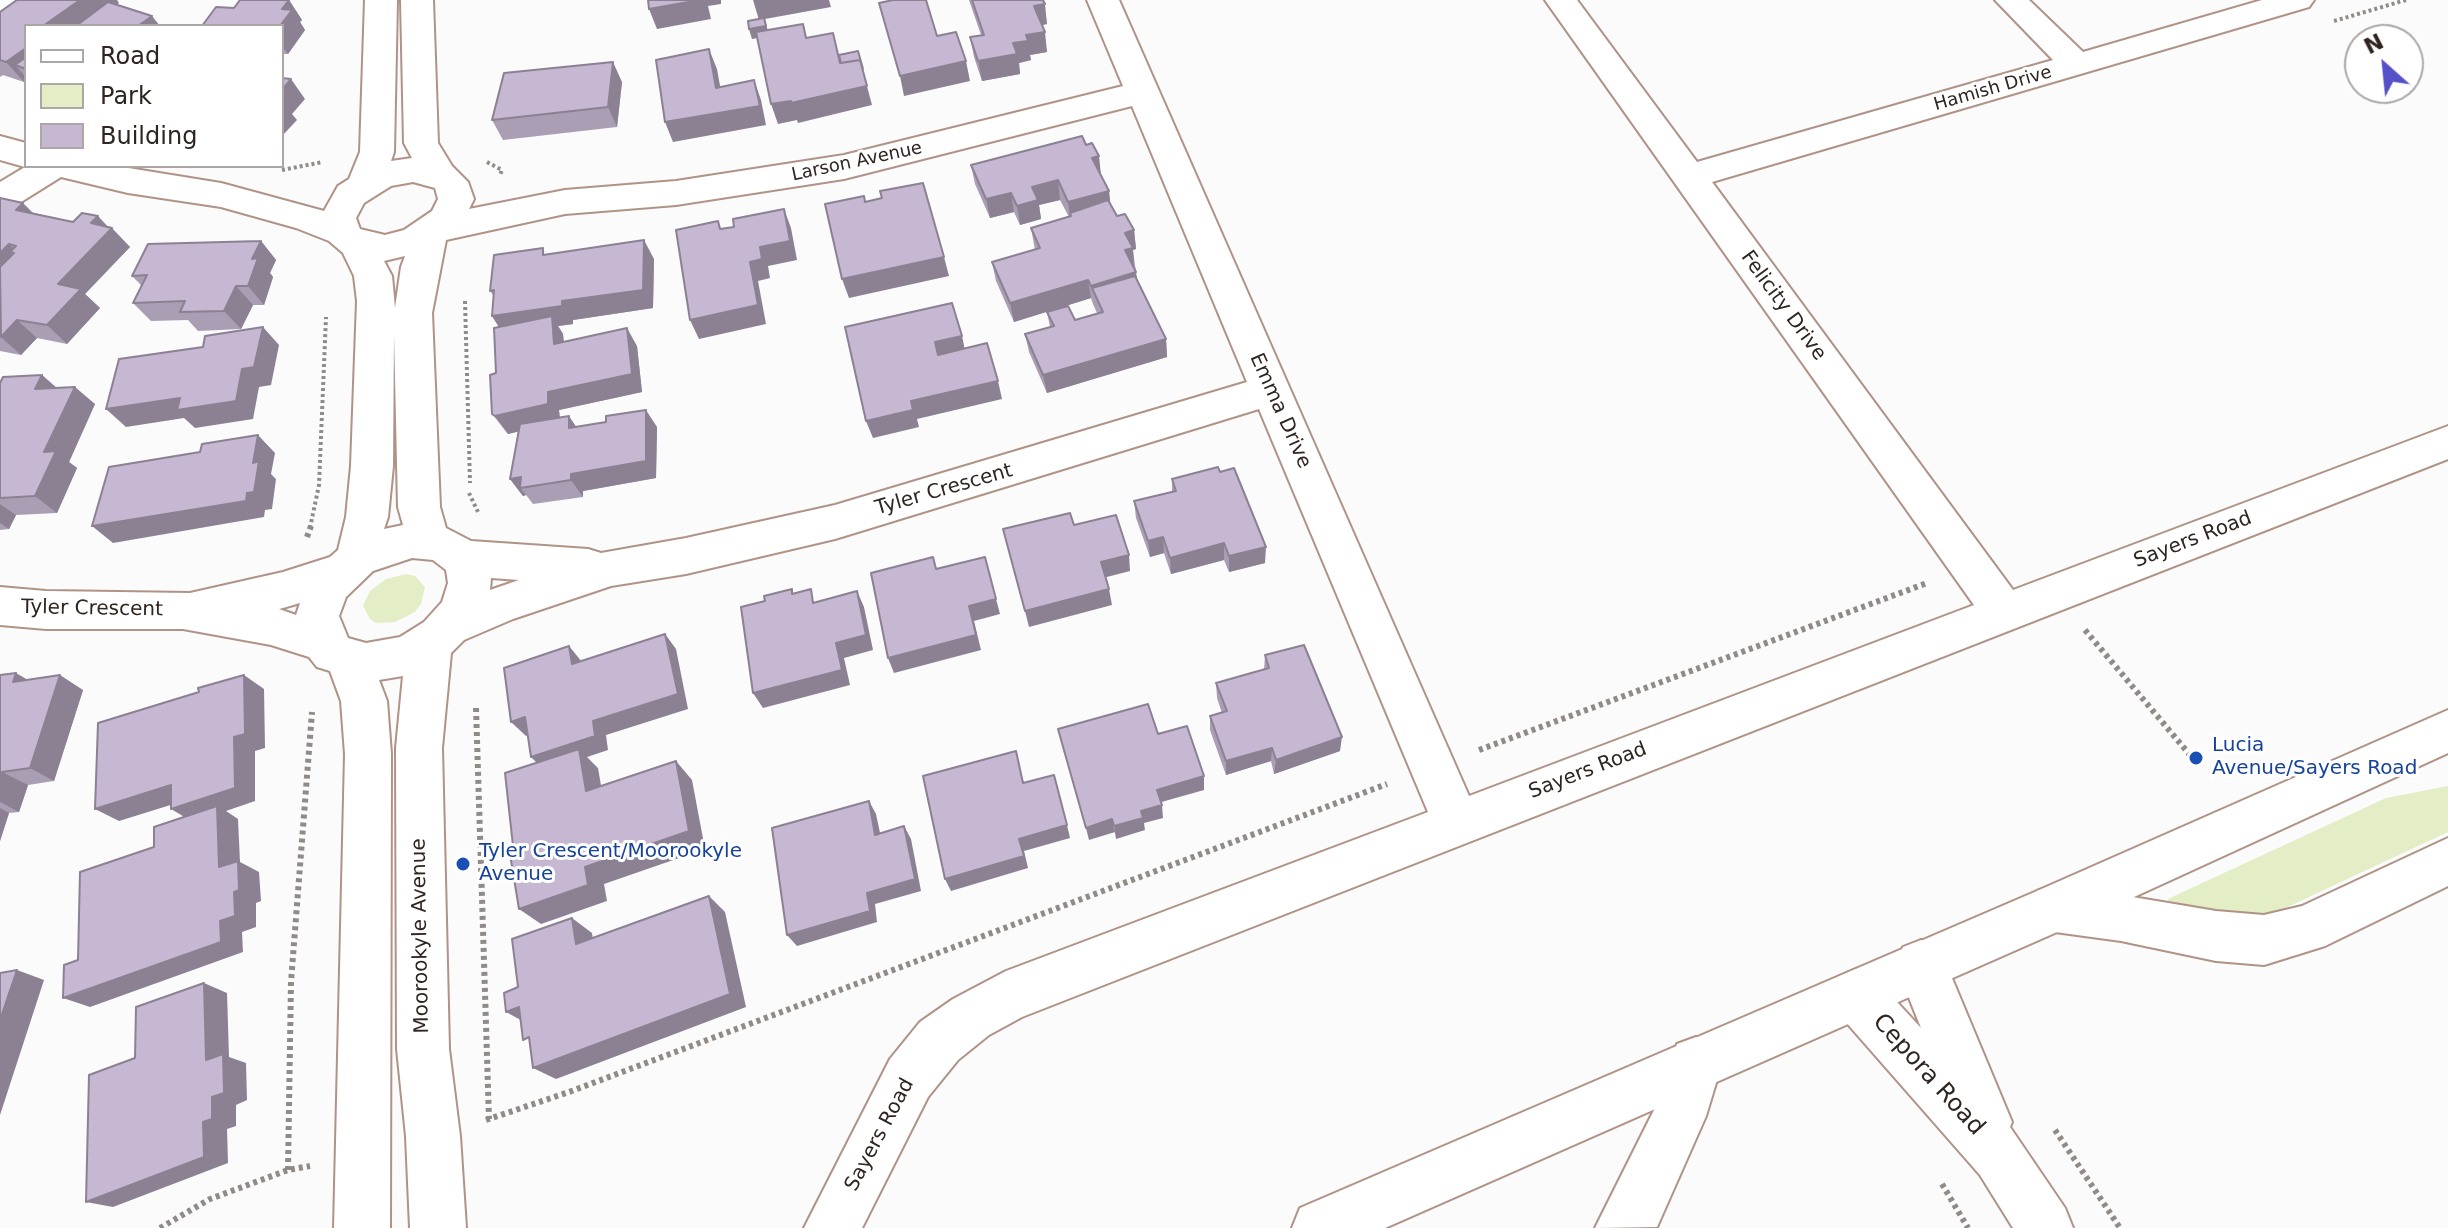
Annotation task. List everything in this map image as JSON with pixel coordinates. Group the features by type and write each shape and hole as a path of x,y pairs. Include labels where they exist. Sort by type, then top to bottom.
{"street":[{"path":"350,565 367,517 372,466 376,301 373,276 338,226 340,210 363,185 377,152 381,0"},
{"path":"336,651 387,661 409,655 440,635 467,598 468,570 437,535 413,313 420,267 433,230 453,209 456,199 421,143 417,0"},
{"name":"Emma Drive","path":"1103,0 1456,822"},
{"name":"Felicity Drive","path":"1561,0 2004,612"},
{"path":"2011,0 2077,65"},
{"name":"Hamish Drive","path":"1688,177 2298,0"},
{"name":"Larson Avenue","path":"433,230 565,202 676,193 844,167 1143,92"},
{"path":"0,148 24,154"},
{"path":"0,198 49,168"},
{"path":"74,168 128,181 221,195 307,218 349,238 385,248 433,230"},
{"path":"221,195 363,185 398,171 428,171 445,178"},
{"name":"Larson Avenue","path":"445,178 565,202"},
{"name":"Tyler Crescent","path":"440,635 500,605 611,568 686,556 835,522 1271,390"},
{"name":"Sayers Road","path":"832,1228 909,1078 939,1041 971,1017 1006,997 2448,442"},
{"path":"362,1228 368,754 364,701 317,616 329,586 350,565 394,543 437,535"},
{"name":"Tyler Crescent","path":"437,535 611,568"},
{"name":"Tyler Crescent","path":"183,610 283,590 350,565"},
{"name":"Tyler Crescent","path":"0,606 183,610 271,626 336,651"},
{"name":"Moorookyle Avenue","path":"438,1228 433,1136 423,1049 419,748 440,635"},
{"path":"1320,1228 2055,908 2448,731"},
{"path":"2055,908 2121,917 2216,936 2264,940 2307,929 2448,861"},
{"name":"Cepora Road","path":"1921,965 1999,1156"},
{"name":"Cepora Road","path":"1856,995 1999,1156 2045,1228"},
{"path":"1623,1228 1637,1207 1679,1116 1696,1063"}],"path":[{"path":"437,535 469,489 464,294"},
{"path":"315,513 327,311"},
{"path":"295,537 367,517"},
{"path":"433,1136 569,1092 1973,566"},
{"path":"2054,594 2190,755"},
{"path":"476,705 489,1119"},
{"path":"288,1170 291,982 308,733"},
{"path":"2055,1130 2120,1228"},
{"path":"160,1228 210,1199 288,1170 362,1156"},
{"path":"1942,1184 1968,1228"}],"green space":[{"path":"406,574 415,576 425,587 421,604 415,612 395,622 376,623 370,619 363,606 370,591 386,579"},
{"path":"2448,786 2448,832 2279,911 2252,916 2169,905 2168,899 2172,897 2386,798"}],"building":[{"path":"17,0 80,0 46,24 24,24 24,49 6,62 0,60 0,12"},
{"path":"240,0 289,0 282,9 292,10 282,24 203,24 216,7 234,8"},
{"path":"648,0 700,0 649,9"},
{"path":"926,0 937,36 956,32 966,61 900,76 879,3"},
{"path":"972,0 1043,0 1045,4 1034,6 1045,32 1026,35 1028,41 1013,43 1017,54 978,61 970,37 984,35"},
{"path":"108,2 152,16 141,24 79,24"},
{"path":"764,18 766,26 749,29 748,21"},
{"path":"803,24 806,38 833,33 840,63 860,60 867,86 791,103 771,104 756,32"},
{"path":"709,49 716,88 754,80 760,106 665,122 656,60"},
{"path":"858,51 863,69 860,60 841,63 839,55"},
{"path":"24,58 24,68 15,65"},
{"path":"613,62 608,107 492,120 504,73"},
{"path":"1082,136 1086,145 1092,143 1099,156 1092,158 1109,191 1068,202 1058,180 1032,187 1038,200 1017,206 1011,193 986,199 971,165"},
{"path":"923,183 944,257 842,279 825,204 864,196 865,202 882,198 880,191"},
{"path":"0,198 23,203 16,210 73,222 82,213 98,216 91,223 112,228 58,284 81,289 47,325 17,320 1,337 0,267 14,253 10,252 16,246 9,244 0,253"},
{"path":"1108,200 1117,216 1125,214 1134,230 1125,233 1133,248 1125,250 1136,272 1091,286 1088,280 1010,303 992,262 1040,248 1031,228"},
{"path":"784,209 790,241 760,247 762,259 750,262 758,305 690,320 676,230 718,221 720,229 734,227 733,219"},
{"path":"644,240 643,290 562,301 562,306 492,316 494,290 490,291 494,255 543,248 543,255"},
{"path":"261,241 252,259 258,258 248,286 236,286 224,311 180,312 185,301 133,303 147,275 132,276 148,244"},
{"path":"1135,276 1166,339 1043,375 1025,334 1054,326 1047,312 1068,306 1075,320 1103,312 1092,288"},
{"path":"952,303 962,336 935,342 938,355 987,343 998,381 911,401 913,410 866,421 845,327"},
{"path":"552,316 554,344 627,328 632,374 548,392 548,404 495,416 492,414 490,375 496,373 494,328"},
{"path":"263,327 254,367 242,369 236,401 177,410 180,398 106,409 119,359 203,347 205,336"},
{"path":"42,375 35,389 75,387 44,452 56,451 35,496 0,498 0,383 3,377"},
{"path":"646,410 646,461 571,474 571,480 520,488 521,477 510,479 520,424 569,416 569,428 606,422 606,416"},
{"path":"258,435 253,463 259,461 254,492 247,493 246,501 92,526 109,467 200,452 202,444"},
{"path":"1218,467 1220,472 1234,468 1266,547 1229,556 1224,543 1170,558 1163,537 1148,541 1134,501 1176,491 1172,479"},
{"path":"1070,513 1074,525 1116,515 1129,555 1101,562 1109,589 1025,611 1003,529"},
{"path":"933,557 936,569 985,557 996,599 969,606 976,635 888,658 871,573"},
{"path":"792,589 792,594 811,589 813,603 857,591 866,635 836,643 842,670 753,693 741,607 765,601 764,596"},
{"path":"665,634 678,694 593,721 595,736 531,757 525,717 511,722 504,668 569,646 572,664"},
{"path":"1304,645 1342,737 1276,760 1272,748 1226,761 1210,716 1227,711 1216,683 1269,668 1265,655"},
{"path":"16,673 13,682 60,675 30,768 2,772 0,779 0,675"},
{"path":"244,675 245,734 234,737 235,788 171,809 171,785 95,809 98,723"},
{"path":"1148,704 1158,734 1187,726 1204,776 1157,790 1162,805 1141,811 1143,818 1114,826 1112,819 1086,828 1058,729"},
{"path":"579,749 586,791 676,761 689,831 585,867 588,885 519,909 509,848 513,846 505,773"},
{"path":"1016,751 1023,783 1054,775 1067,825 1019,839 1024,856 945,879 923,776"},
{"path":"869,801 875,835 904,826 915,879 867,893 870,911 787,935 772,828"},
{"path":"217,806 219,867 238,861 239,890 234,892 235,916 220,921 221,942 63,998 64,965 78,960 80,872 154,847 154,827"},
{"path":"709,896 730,994 533,1068 529,1037 523,1040 519,1007 506,1012 504,993 518,987 512,939 572,918 576,944"},
{"path":"17,970 0,1020 0,973"},
{"path":"204,983 206,1060 223,1054 224,1093 212,1097 212,1119 203,1122 204,1157 86,1202 89,1075 135,1058 136,1007"}],"place":[{"name":"Lucia Avenue/Sayers Road","path":"2196,758"},
{"name":"Tyler Crescent/Moorookyle Avenue","path":"463,864"}]}
